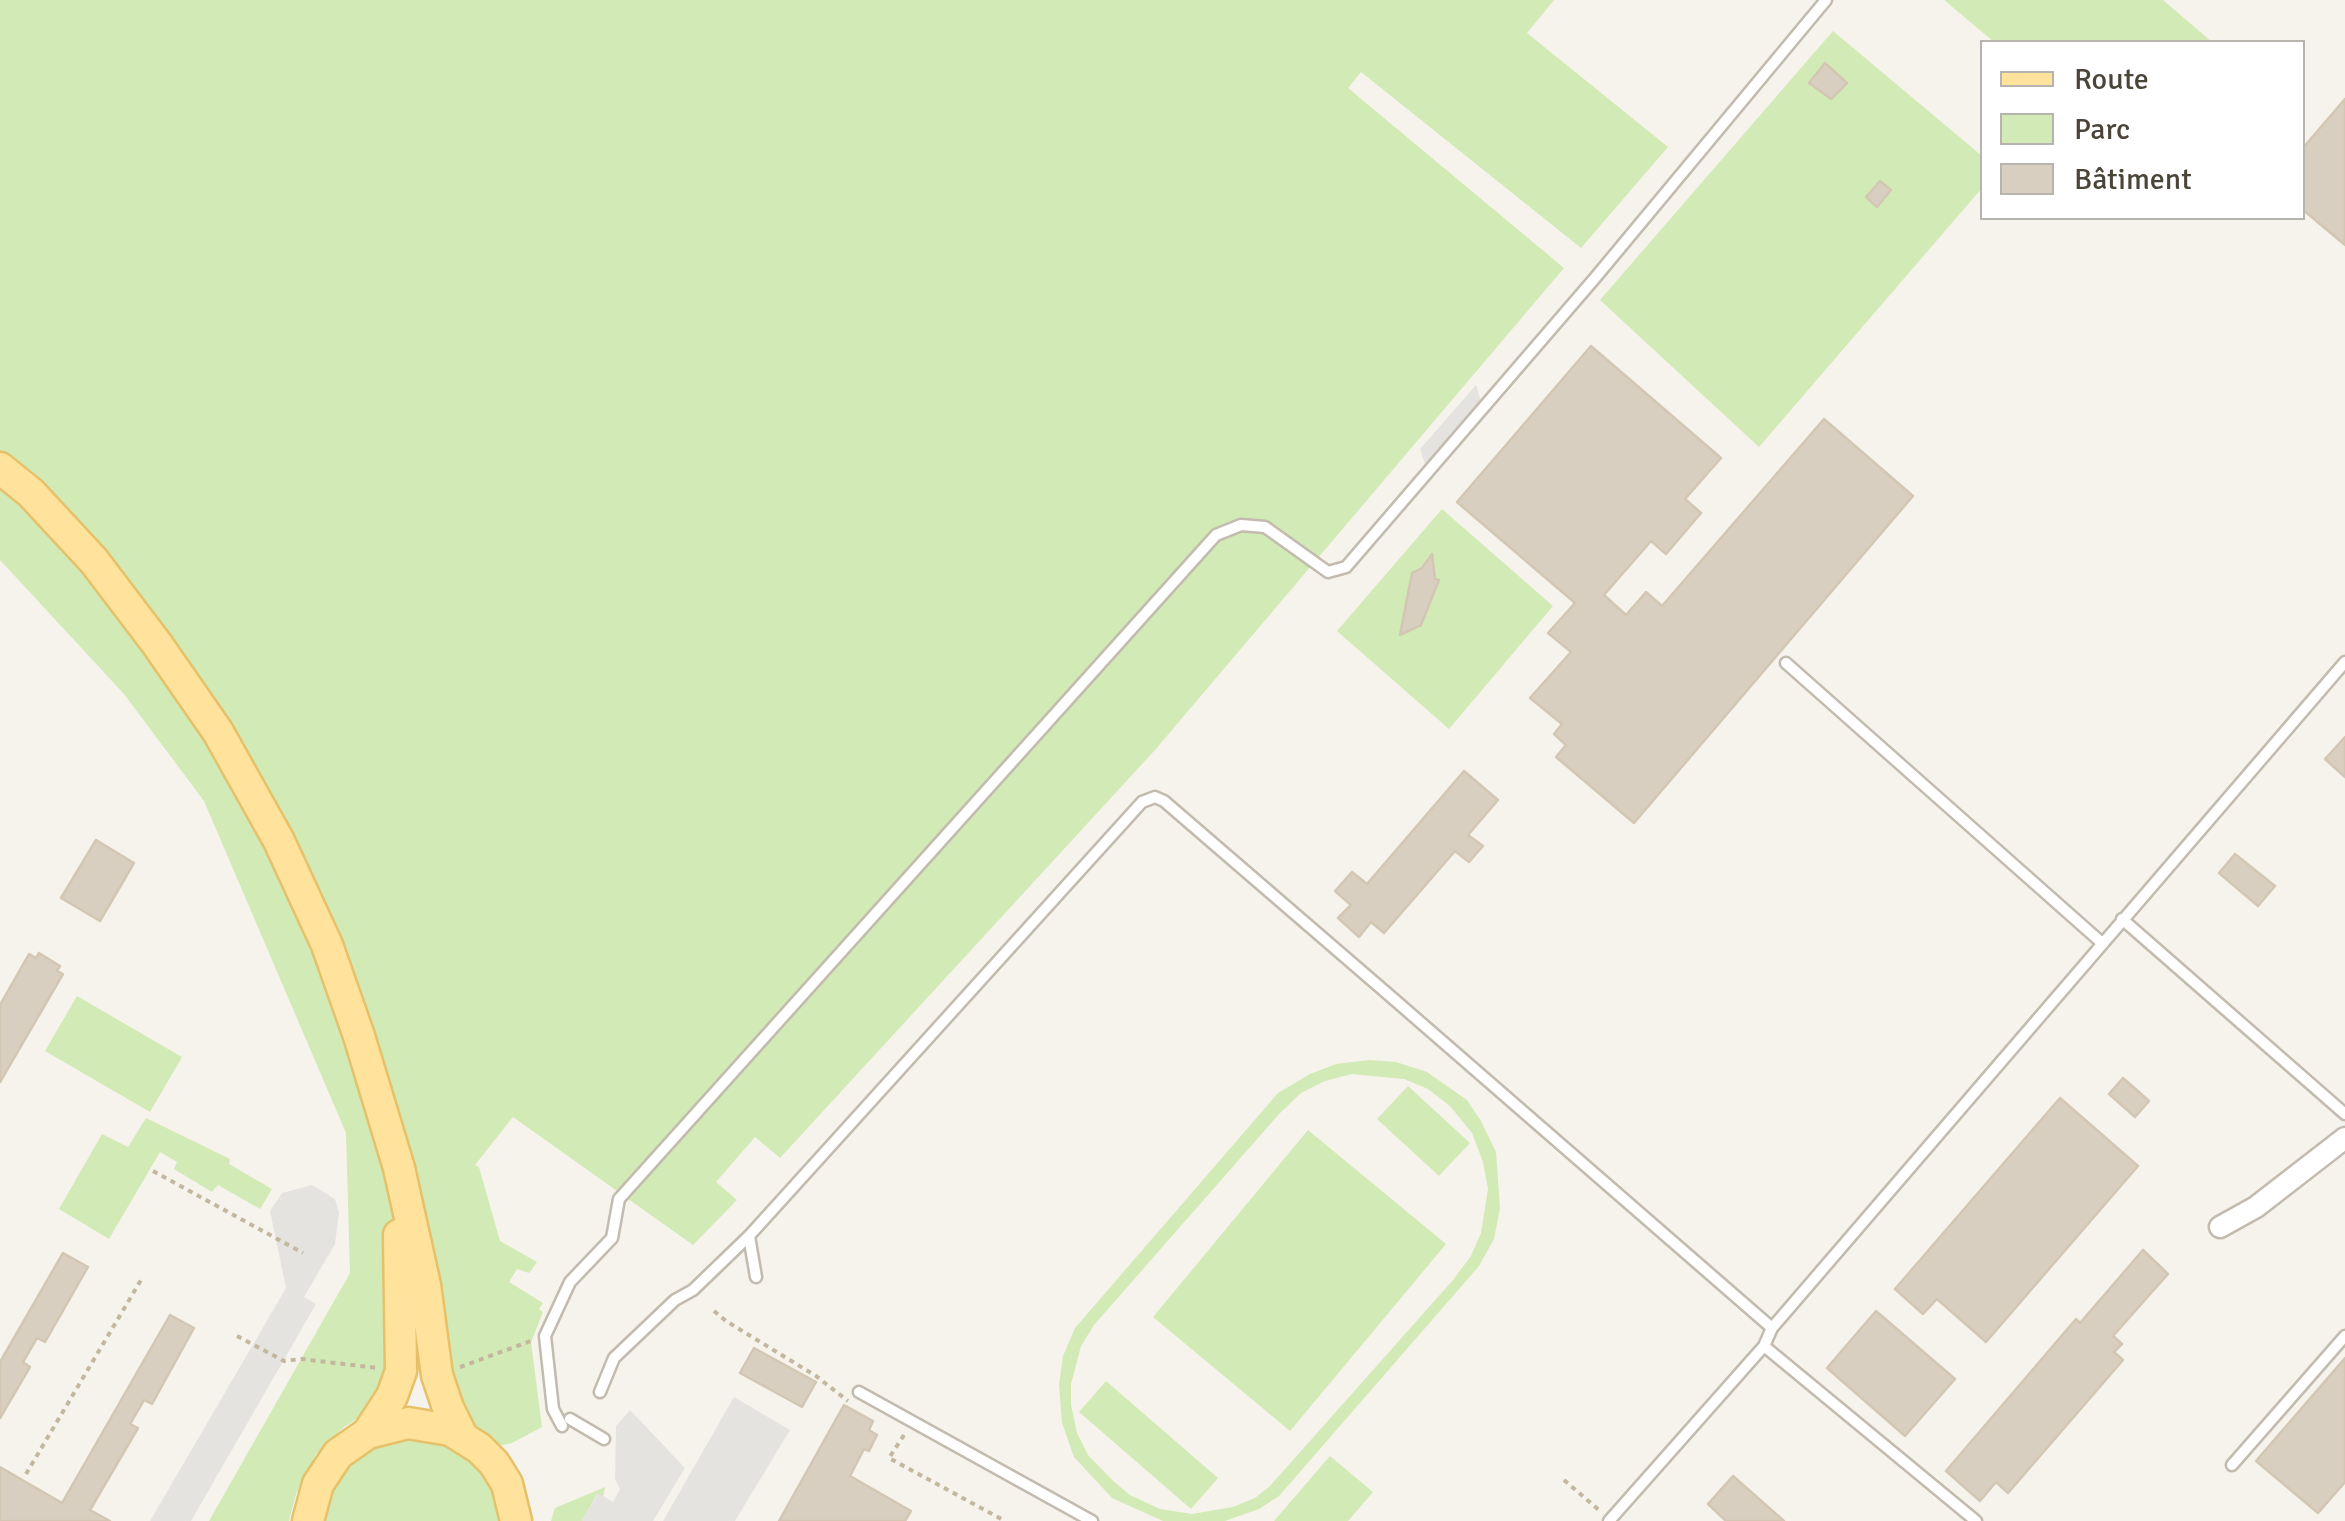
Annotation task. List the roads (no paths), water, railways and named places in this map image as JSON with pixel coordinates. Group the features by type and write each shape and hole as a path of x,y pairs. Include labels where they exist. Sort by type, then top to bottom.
{"main road":[{"path":"0,468 31,494 94,561 218,732 279,841 326,945 360,1036 399,1168 425,1285 436,1375 462,1436"},
{"path":"368,1433 392,1396 404,1357 399,1228 380,1108"},
{"path":"308,1521 311,1501 338,1454 368,1433 394,1425 422,1424 462,1436 487,1455 512,1496 516,1521"}],"street":[{"path":"2220,1227 2256,1206 2345,1138"}],"lane":[{"path":"604,1439 566,1422 554,1410 545,1336 570,1282 612,1238 619,1199 1216,535 1242,525 1265,528 1328,572 1346,567 1596,278 1826,0"},
{"path":"1610,1521 1764,1346 1772,1328 2345,662"},
{"path":"1786,663 2102,943"},
{"path":"600,1392 614,1358 675,1300 694,1290 749,1236 1142,802 1155,797 1254,878 1772,1328"},
{"path":"2122,919 2345,1114"},
{"path":"749,1236 756,1278"},
{"path":"2232,1465 2345,1336"},
{"path":"1764,1346 1976,1521"},
{"path":"859,1392 1092,1521"}]}
